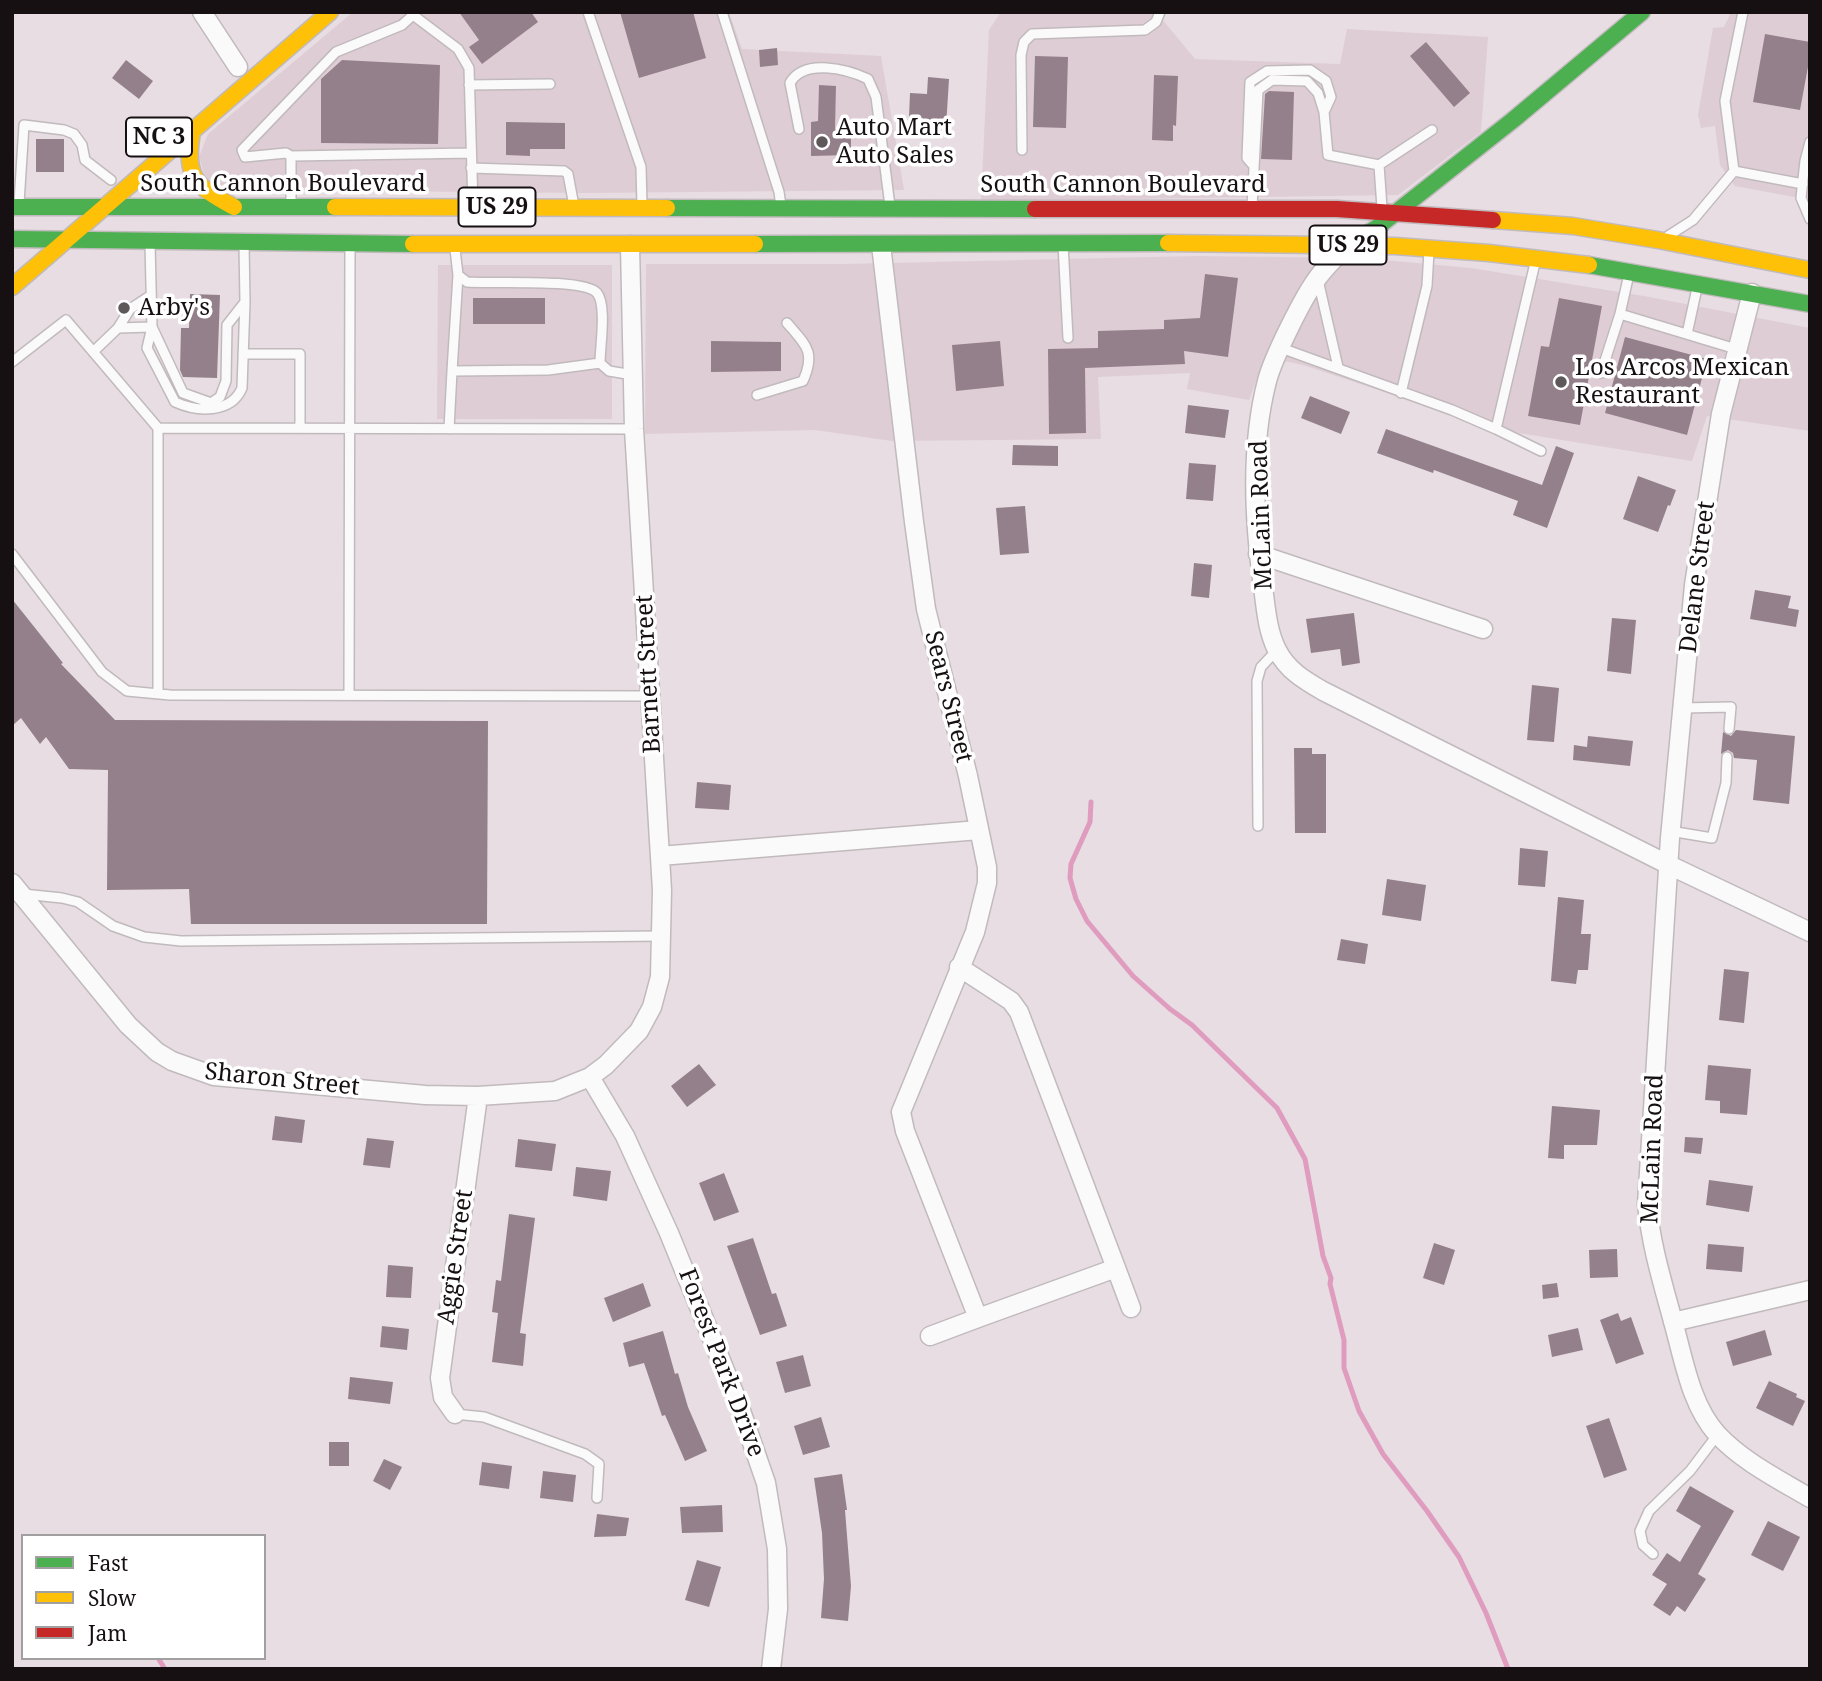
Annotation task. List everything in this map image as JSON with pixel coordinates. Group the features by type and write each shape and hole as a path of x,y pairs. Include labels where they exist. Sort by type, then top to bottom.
{"main road":[{"name":"NC 3","path":"12,287 330,12"},
{"name":"McLain Road","path":"1348,245 1374,229 1390,212 1532,105 1642,12"},
{"path":"192,132 186,158 190,173 204,190 234,207"},
{"name":"NC 3","path":"21,254 116,176"},
{"name":"South Cannon Boulevard","path":"16,207 756,207 1390,212 1573,226 1662,240 1810,270"},
{"name":"US 29","path":"630,245 663,226 729,219 756,207"},
{"name":"US 29","path":"12,239 455,245 1348,245 1429,248 1536,259 1630,272 1810,304"}],"street":[{"path":"202,12 238,67"},
{"name":"Barnett Street","path":"590,1077 639,1031 652,1007 660,977 660,856 634,429 630,245"},
{"name":"Sears Street","path":"881,245 926,609 987,867 987,883 975,932 901,1112 905,1131 978,1318"},
{"name":"McLain Road","path":"1348,245 1317,278 1281,348 1267,380 1255,456 1258,554 1270,634 1287,666 1303,680 1323,691 1669,865 1810,932"},
{"name":"Delane Street","path":"1669,865 1670,831 1696,572 1721,414 1752,293"},
{"path":"1258,554 1483,629"},
{"path":"660,856 979,830"},
{"name":"McLain Road","path":"1669,865 1647,1204 1656,1262 1690,1383 1702,1414 1739,1454 1810,1498"},
{"name":"Sharon Street","path":"17,888 128,1025 157,1052 172,1061 215,1076 478,1096 555,1091 590,1077"},
{"path":"959,967 1011,1001 1018,1013 1131,1308"},
{"name":"Forest Park Drive","path":"590,1077 625,1136 669,1233 740,1405 766,1483 777,1549 778,1609 771,1669"},
{"name":"Aggie Street","path":"455,1414 443,1397 440,1378 478,1096"},
{"path":"930,1336 1116,1268"},
{"path":"1673,1322 1810,1290"}],"lane":[{"path":"588,12 641,167 642,208"},
{"path":"722,12 779,192 781,208"},
{"path":"1021,150 1021,55 1024,42 1032,34 1145,30 1156,22 1160,12"},
{"path":"1662,240 1693,220 1734,171 1725,102 1742,12"},
{"path":"471,153 291,156 286,153 245,157 242,150 336,52 402,25 412,13 458,49 469,68 473,207"},
{"path":"799,129 790,83 795,74 805,69 849,70 868,79 876,97 890,208"},
{"path":"1254,166 1247,158 1250,82 1267,71 1310,69 1325,80 1331,97 1324,112"},
{"path":"1252,209 1258,90 1272,79 1307,81 1318,93 1324,112 1328,155 1379,165 1432,130"},
{"path":"469,85 550,84"},
{"path":"16,207 24,125 64,130 74,134 82,145 85,160 116,176"},
{"path":"1810,142 1801,198 1810,219"},
{"path":"291,156 291,207"},
{"path":"1379,165 1390,212"},
{"path":"471,168 564,171 568,174 574,207"},
{"path":"1734,171 1803,184"},
{"path":"150,241 152,327 147,348 175,402 190,409 226,407 238,398 242,388 244,242"},
{"path":"349,695 350,243"},
{"path":"1063,243 1068,338"},
{"path":"449,429 458,275 454,260 455,245"},
{"path":"1401,393 1427,286 1429,248"},
{"path":"1496,429 1536,259"},
{"path":"1601,373 1630,272"},
{"path":"458,275 467,282 562,284 589,288 598,293 602,317 600,363"},
{"path":"1317,278 1338,367"},
{"path":"1687,334 1698,284"},
{"path":"93,352 118,328 130,309 150,296"},
{"path":"152,327 183,393 211,403 220,397 226,381 227,325 245,302"},
{"path":"1620,314 1736,348"},
{"path":"12,362 66,320 158,428 158,694"},
{"path":"757,395 803,381 810,366 808,348 787,323"},
{"path":"118,328 152,327"},
{"path":"1281,348 1338,367 1496,429 1541,451"},
{"path":"243,354 300,354 300,428"},
{"path":"452,371 548,370 600,363 609,371 633,374"},
{"path":"158,428 634,429"},
{"path":"12,555 102,672 127,691 158,694 650,696"},
{"path":"1258,826 1257,681 1261,667 1277,650"},
{"path":"1682,708 1731,708 1729,729"},
{"path":"1670,831 1712,838 1726,783 1727,757"},
{"path":"17,888 78,902 113,926 144,937 181,941 661,936"},
{"path":"455,1414 484,1417 585,1454 599,1464 597,1499"},
{"path":"1653,1554 1643,1545 1640,1531 1649,1511 1690,1471 1718,1434"}],"shaded area":[{"path":"353,12 729,12 742,49 881,56 904,190 587,193 254,190 222,186 205,177 199,157 208,134"},
{"path":"1001,12 1156,12 1195,59 1340,64 1347,29 1488,37 1481,132 1398,195 981,201 989,30"},
{"path":"1731,12 1810,12 1810,200 1735,186 1720,165 1715,126 1701,128 1698,115 1713,28 1724,27"},
{"path":"1196,256 1362,258 1471,268 1644,296 1810,328 1810,431 1707,416 1692,461 1500,430 1303,365 1265,357 1249,400 1187,389 1190,373 1098,377 1101,439 892,441 815,430 645,434 646,264 845,264"},
{"path":"438,265 612,265 612,419 437,419"}],"building":[{"path":"459,12 531,12 538,22 482,64 469,47 479,40"},
{"path":"620,12 693,12 706,58 639,78"},
{"path":"1765,34 1810,42 1800,110 1753,102"},
{"path":"1426,42 1470,93 1454,107 1410,56"},
{"path":"777,48 778,65 760,67 759,50"},
{"path":"1035,56 1068,57 1066,128 1033,127"},
{"path":"126,60 153,81 139,99 112,78"},
{"path":"342,60 440,65 438,144 321,143 321,79"},
{"path":"1154,75 1178,76 1173,141 1152,140"},
{"path":"928,77 949,79 946,127 923,125 923,118 909,117 910,93 927,94"},
{"path":"819,85 836,86 835,129 851,129 851,155 811,156 811,122 818,121"},
{"path":"1269,91 1294,92 1292,160 1261,159 1265,94"},
{"path":"506,122 565,123 565,149 530,149 530,156 506,155"},
{"path":"36,139 64,139 64,172 36,172"},
{"path":"1205,274 1238,278 1228,357 1184,351 1185,364 1085,368 1086,433 1049,434 1048,349 1098,348 1098,331 1164,329 1164,320 1200,318"},
{"path":"190,294 220,295 217,378 183,377 180,370 181,328 189,328"},
{"path":"473,298 545,298 545,324 473,324"},
{"name":"Los Arcos Mexican Restaurant","path":"1559,298 1602,306 1580,425 1528,416 1541,346 1549,347"},
{"path":"1625,337 1707,359 1687,435 1605,413"},
{"path":"711,341 781,342 781,371 711,372"},
{"path":"1000,341 1004,386 956,391 952,345"},
{"path":"1310,396 1350,412 1341,434 1301,418"},
{"path":"1188,405 1229,410 1225,438 1185,433"},
{"path":"1386,429 1542,485 1556,446 1574,453 1547,528 1513,515 1518,501 1434,470 1433,473 1377,453"},
{"path":"1013,445 1058,446 1058,466 1012,465"},
{"path":"1189,463 1216,465 1213,501 1186,499"},
{"path":"1638,476 1676,490 1658,532 1623,519"},
{"path":"1025,506 1029,553 1000,555 996,508"},
{"path":"1194,563 1212,565 1209,598 1191,596"},
{"path":"1755,590 1791,596 1788,608 1799,610 1796,627 1750,619"},
{"path":"12,599 63,663 61,664 115,720 488,721 487,924 191,924 189,889 107,890 108,770 69,769 46,737 40,744 21,718 12,726"},
{"path":"1354,613 1360,663 1342,666 1340,649 1311,653 1306,619"},
{"path":"1612,618 1636,620 1631,674 1607,671"},
{"path":"1532,685 1559,688 1554,742 1527,740"},
{"path":"1736,730 1795,736 1789,804 1753,800 1757,760 1734,758 1733,753 1728,750 1721,754 1723,732 1731,736"},
{"path":"1588,736 1633,741 1630,766 1573,760 1574,745 1587,747"},
{"path":"1294,748 1312,748 1312,754 1326,754 1326,833 1295,833"},
{"path":"697,782 731,785 729,810 695,808"},
{"path":"1520,848 1548,851 1545,887 1518,885"},
{"path":"1387,879 1426,885 1421,921 1382,915"},
{"path":"1558,897 1584,900 1581,934 1591,934 1588,970 1578,970 1576,984 1551,981"},
{"path":"1341,939 1368,944 1365,964 1337,960"},
{"path":"1724,969 1749,972 1744,1023 1719,1020"},
{"path":"699,1064 716,1085 687,1107 671,1086"},
{"path":"1708,1065 1751,1069 1747,1115 1720,1113 1720,1101 1705,1100"},
{"path":"1552,1106 1600,1110 1597,1145 1564,1145 1564,1159 1548,1158"},
{"path":"275,1116 305,1120 302,1143 272,1140"},
{"path":"1685,1137 1703,1138 1701,1154 1684,1152"},
{"path":"367,1138 394,1141 390,1168 363,1165"},
{"path":"518,1139 556,1144 552,1171 515,1167"},
{"path":"576,1167 611,1171 607,1201 573,1196"},
{"path":"724,1173 739,1212 714,1221 699,1183"},
{"path":"1709,1180 1753,1186 1749,1212 1706,1205"},
{"path":"509,1214 535,1218 520,1333 526,1334 523,1366 492,1362 498,1313 492,1312 496,1280 501,1281"},
{"path":"753,1238 772,1294 776,1293 787,1326 760,1335 727,1246"},
{"path":"1434,1243 1455,1250 1444,1285 1423,1278"},
{"path":"1708,1244 1744,1247 1742,1272 1706,1269"},
{"path":"1617,1249 1618,1277 1590,1278 1589,1250"},
{"path":"388,1265 413,1267 411,1298 386,1297"},
{"path":"643,1283 651,1306 613,1322 604,1298"},
{"path":"1557,1283 1559,1297 1543,1299 1542,1285"},
{"path":"1618,1313 1621,1321 1631,1317 1644,1354 1616,1364 1600,1320"},
{"path":"382,1326 409,1329 407,1350 380,1347"},
{"path":"1578,1328 1583,1350 1552,1357 1548,1335"},
{"path":"1765,1330 1772,1355 1733,1366 1726,1342"},
{"path":"663,1331 675,1374 678,1373 688,1407 707,1451 685,1461 665,1415 662,1416 644,1363 629,1367 623,1343"},
{"path":"803,1355 811,1386 785,1393 776,1362"},
{"path":"350,1377 393,1382 390,1404 348,1399"},
{"path":"1769,1381 1797,1394 1796,1397 1805,1401 1793,1426 1756,1408"},
{"path":"821,1417 830,1447 803,1455 794,1426"},
{"path":"1609,1418 1627,1470 1604,1478 1586,1426"},
{"path":"329,1442 349,1442 349,1466 329,1466"},
{"path":"384,1459 402,1467 390,1490 373,1481"},
{"path":"482,1462 512,1466 509,1489 479,1485"},
{"path":"543,1471 576,1475 573,1502 540,1498"},
{"path":"842,1474 847,1510 851,1586 848,1621 821,1618 824,1579 822,1533 814,1478"},
{"path":"1690,1486 1734,1511 1698,1574 1706,1579 1685,1612 1677,1606 1670,1616 1653,1605 1667,1584 1652,1575 1667,1553 1680,1562 1701,1526 1676,1511"},
{"path":"722,1505 723,1532 682,1533 680,1507"},
{"path":"597,1514 629,1518 626,1536 594,1537"},
{"path":"1768,1521 1800,1537 1783,1571 1751,1555"},
{"path":"697,1560 721,1567 709,1607 685,1600"}],"waterway":[{"path":"1091,802 1090,822 1071,864 1070,878 1076,899 1087,921 1133,976 1192,1025 1277,1108 1305,1159 1323,1256 1331,1278 1330,1284 1344,1340 1344,1368 1359,1411 1383,1454 1459,1557 1486,1613 1508,1669"},
{"path":"159,1660 165,1669"}],"traffic: fast":[{"path":"1348,245 1375,229 1513,120 1642,12"},
{"path":"12,207 335,207"},
{"path":"667,208 1035,209"},
{"path":"12,239 413,244"},
{"path":"755,244 1168,243"},
{"path":"1589,265 1810,304"}],"traffic: slow":[{"path":"12,287 330,12"},
{"path":"192,132 190,160 196,179 210,193 234,207"},
{"path":"335,207 667,208"},
{"path":"1493,220 1573,226 1810,270"},
{"path":"1168,243 1395,246 1489,253 1589,265"},
{"path":"413,244 755,244"}],"traffic: jam":[{"path":"1035,209 1337,209 1493,220"}],"place":[{"name":"Auto Mart Auto Sales","path":"822,142"},
{"name":"Arby's","path":"124,308"},
{"name":"Los Arcos Mexican Restaurant","path":"1561,382"}]}
